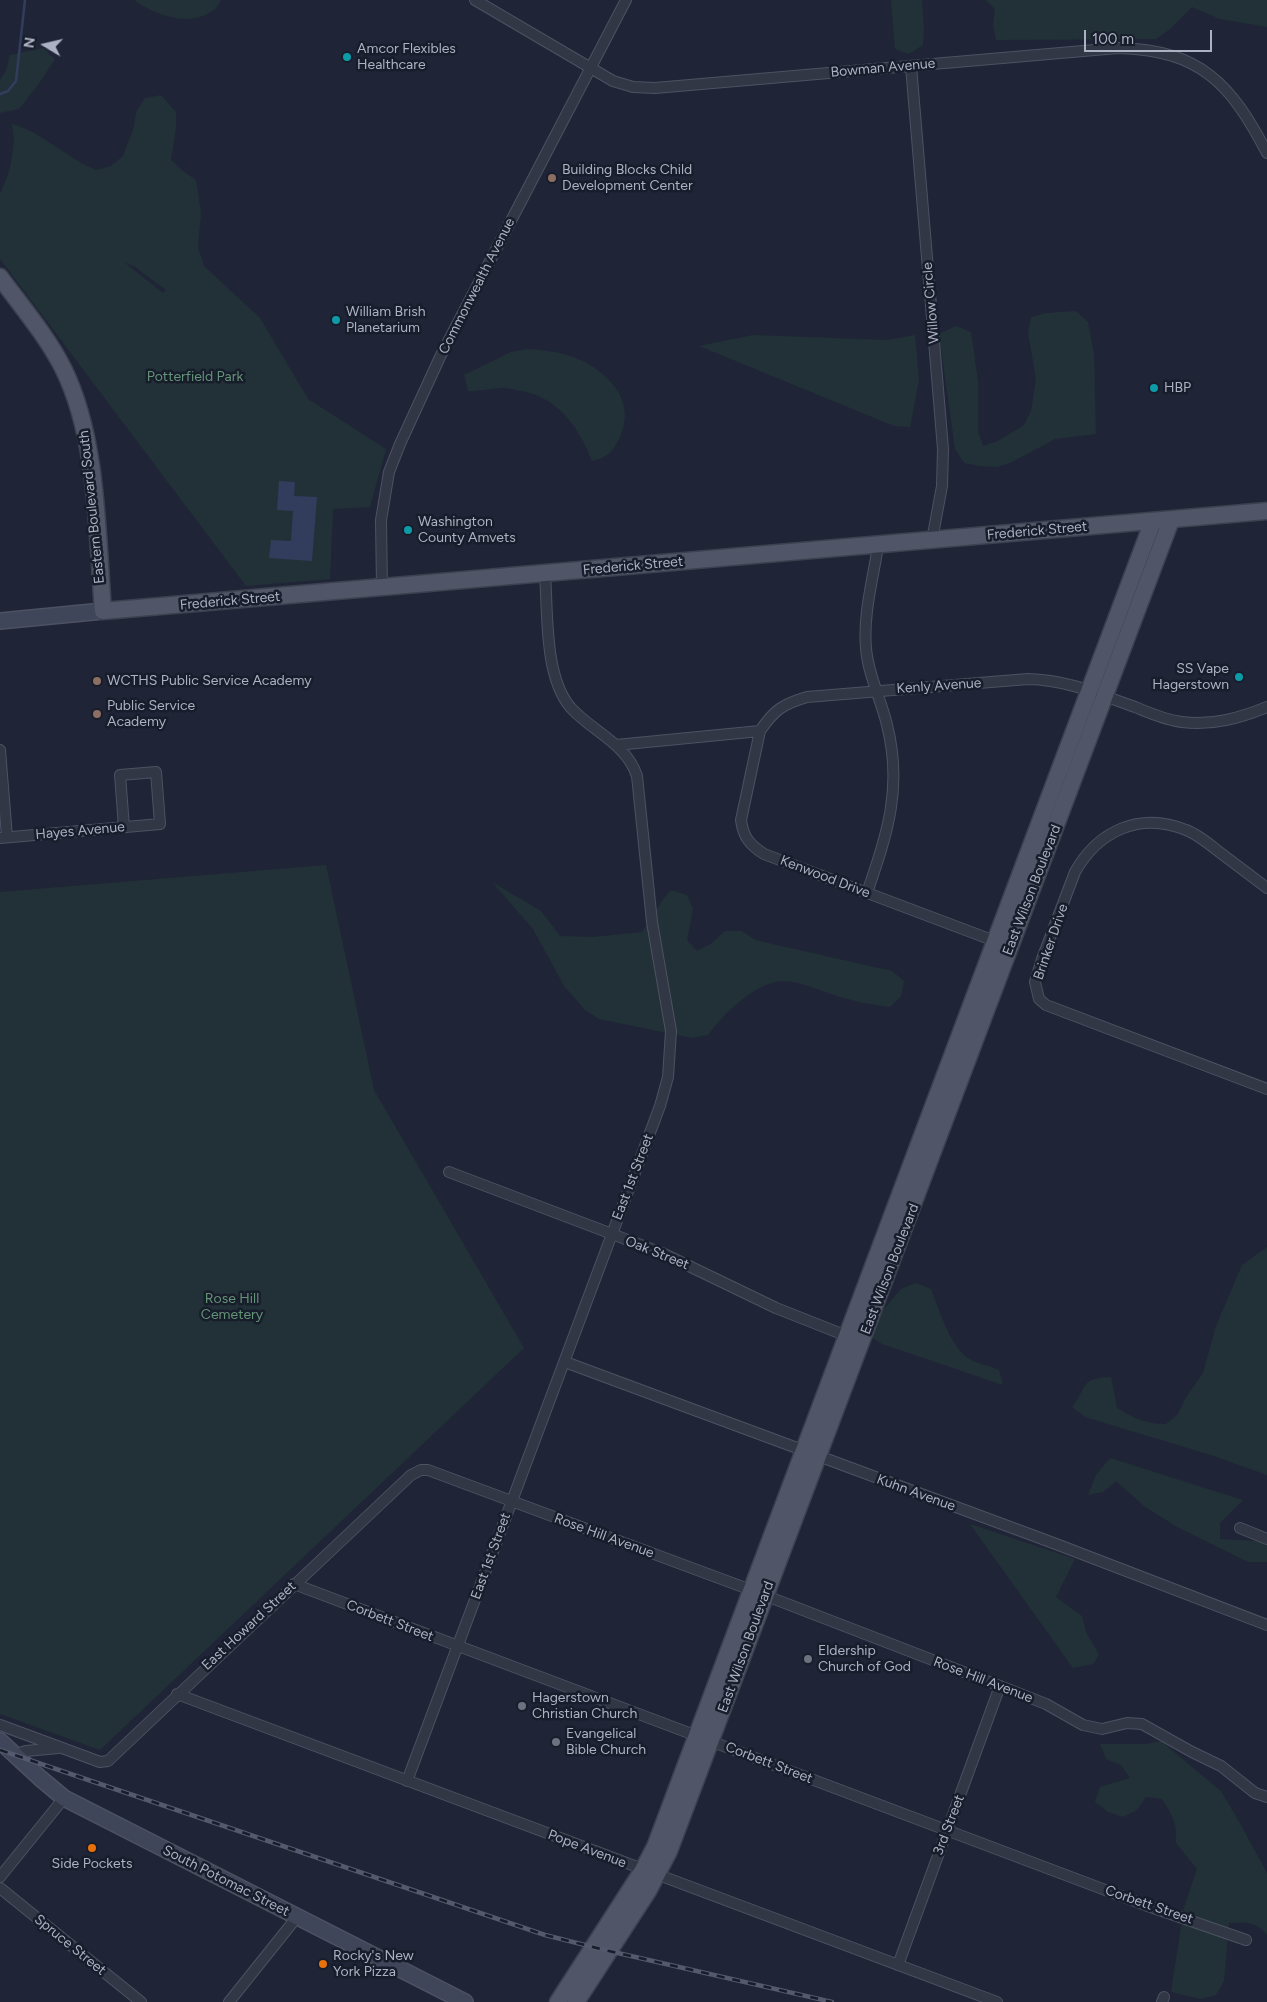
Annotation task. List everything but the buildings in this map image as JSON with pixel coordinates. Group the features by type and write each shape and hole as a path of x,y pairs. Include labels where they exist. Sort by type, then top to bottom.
{"main road":[{"name":"Eastern Boulevard South","path":"0,277 50,345 64,370 82,418 88,445 95,503 103,611"},
{"name":"Frederick Street","path":"0,620 878,546 1267,511"},
{"name":"East Wilson Boulevard","path":"558,2002 650,1873 669,1851 704,1739 758,1593 811,1454 862,1342 1172,520"},
{"name":"East Wilson Boulevard","path":"811,1454 847,1336 1153,521"},
{"path":"1133,624 1126,617 1140,580 1136,568"},
{"name":"South Potomac Street","path":"0,1741 64,1798 465,2002"},
{"name":"East Wilson Boulevard","path":"576,2002 650,1873"}],"street":[{"name":"Bowman Avenue","path":"475,0 590,69 613,81 633,87 655,88 1118,48 1142,48 1172,54 1197,66 1218,82 1237,101 1267,153"},
{"name":"Commonwealth Avenue","path":"382,588 381,520 389,472 400,444 440,358 626,0"},
{"name":"Willow Circle","path":"911,66 944,449 942,486 932,540"},
{"path":"867,893 886,839 893,792 892,748 887,724 868,666 865,633 878,546"},
{"name":"East 1st Street","path":"407,1781 660,1106 668,1077 672,1048 669,1013 652,922 637,776 628,756 578,714 563,696 551,660 545,574"},
{"name":"Kenly Avenue","path":"760,731 778,708 807,697 1028,679 1050,680 1090,690 1162,718 1181,722 1199,723 1232,720 1267,707"},
{"path":"616,744 760,731"},
{"name":"Kenwood Drive","path":"760,731 741,820 742,831 754,848 764,854 1011,947"},
{"path":"0,750 4,837"},
{"name":"Hayes Avenue","path":"4,837 124,827 160,824 156,772 120,775 124,827"},
{"name":"Brinker Drive","path":"1267,888 1202,839 1187,830 1158,822 1123,828 1093,846 1075,872 1042,959 1036,982 1039,999 1046,1005 1267,1089"},
{"name":"Oak Street","path":"449,1172 689,1265 776,1308 862,1342"},
{"name":"Kuhn Avenue","path":"564,1362 1056,1544 1267,1625"},
{"name":"East Howard Street","path":"0,1725 100,1762 108,1761 411,1475 421,1470 435,1472"},
{"name":"Rose Hill Avenue","path":"435,1472 1000,1686 1046,1704 1073,1720 1094,1728 1112,1727 1127,1723 1142,1724 1221,1766 1231,1772 1255,1793 1267,1797"},
{"path":"1240,1528 1267,1539"},
{"name":"Corbett Street","path":"294,1584 1145,1905 1246,1940"},
{"name":"3rd Street","path":"898,1965 1000,1686"},
{"name":"Pope Avenue","path":"178,1694 997,2002"},
{"name":"East Howard Street","path":"14,1755 26,1751 59,1747"},
{"path":"0,1876 64,1798"},
{"name":"Spruce Street","path":"0,1888 141,2002"},
{"path":"229,2002 298,1917"}],"green space":[{"path":"134,0 221,0 211,12 192,19 182,19 161,14"},
{"path":"891,0 922,0 923,45 909,54 895,49"},
{"path":"986,0 1267,0 1267,27 1220,19 1192,7 1169,30 1156,39 996,40 993,25 995,9"},
{"path":"43,48 55,59 38,85 19,109 0,113 0,80 6,71 10,55"},
{"name":"Potterfield Park","path":"161,95 176,112 176,128 171,160 196,180 201,213 198,247 204,266 260,318 308,399 386,449 370,507 333,509 330,579 246,586 0,259 0,194 9,172 12,156 14,140 12,124 45,139 75,159 96,170 111,166 123,156 134,127 136,112 145,98","holes":["124,262 135,267 166,290 163,293"]},
{"path":"1076,311 1088,322 1094,354 1096,434 1055,439 1012,462 997,467 964,463 955,449 939,334 956,326 971,332 978,381 978,432 983,446 998,441 1024,425 1031,411 1036,379 1028,333 1031,317 1046,313"},
{"path":"753,335 887,340 915,335 919,380 910,427 894,426 699,346"},
{"path":"527,349 564,354 576,358 598,370 615,388 625,409 625,421 616,445 607,455 592,461 574,426 557,407 546,400 522,391 504,388 468,391 464,375 511,352"},
{"name":"Rose Hill Cemetery","path":"326,865 374,1090 524,1348 100,1750 0,1714 0,892"},
{"path":"492,882 541,911 560,936 592,937 642,932 671,890 687,895 693,909 687,940 697,951 712,943 725,931 742,931 755,940 892,971 904,981 901,996 890,1007 840,997 789,981 771,983 740,1001 708,1035 692,1038 599,1019 585,1010 564,986 533,929"},
{"path":"1267,1247 1267,1475 1214,1456 1085,1417 1072,1407 1089,1382 1094,1379 1111,1377 1117,1408 1140,1420 1166,1424 1178,1414 1185,1399 1203,1373 1216,1326 1242,1265"},
{"path":"916,1283 931,1289 946,1327 956,1346 969,1359 999,1370 1003,1385 882,1344 869,1336 884,1309 901,1289"},
{"path":"1110,1458 1243,1500 1220,1523 1220,1539 1259,1541 1267,1544 1267,1562 1248,1562 1177,1527 1144,1506 1116,1481 1103,1492 1088,1495 1096,1475"},
{"path":"970,1524 1075,1559 1056,1597 1082,1616 1086,1632 1099,1655 1093,1664 1073,1668"},
{"path":"1161,1741 1221,1791 1267,1873 1267,1935 1259,1927 1250,1923 1229,1923 1224,1981 1216,1995 1201,1999 1171,1992 1184,1908 1197,1869 1176,1843 1176,1829 1172,1815 1162,1799 1146,1797 1137,1810 1123,1817 1108,1812 1095,1802 1100,1787 1130,1778 1121,1765 1106,1759 1100,1744 1145,1744"}],"water":[{"path":"279,481 295,482 294,496 317,497 312,561 269,558 271,540 291,541 293,511 277,510"}],"waterway":[{"path":"0,94 8,91 16,81 25,0"}],"railway":[{"path":"0,1750 545,1935 832,2002"}],"place":[{"name":"Amcor Flexibles Healthcare","path":"347,57"},
{"name":"Building Blocks Child Development Center","path":"552,178"},
{"name":"William Brish Planetarium","path":"336,320"},
{"name":"HBP","path":"1154,388"},
{"name":"Washington County Amvets","path":"408,530"},
{"name":"SS Vape Hagerstown","path":"1239,677"},
{"name":"WCTHS Public Service Academy","path":"97,681"},
{"name":"Public Service Academy","path":"97,714"},
{"name":"Eldership Church of God","path":"808,1659"},
{"name":"Hagerstown Christian Church","path":"522,1706"},
{"name":"Evangelical Bible Church","path":"556,1742"},
{"name":"Side Pockets","path":"92,1848"},
{"name":"Rocky's New York Pizza","path":"323,1964"}]}
